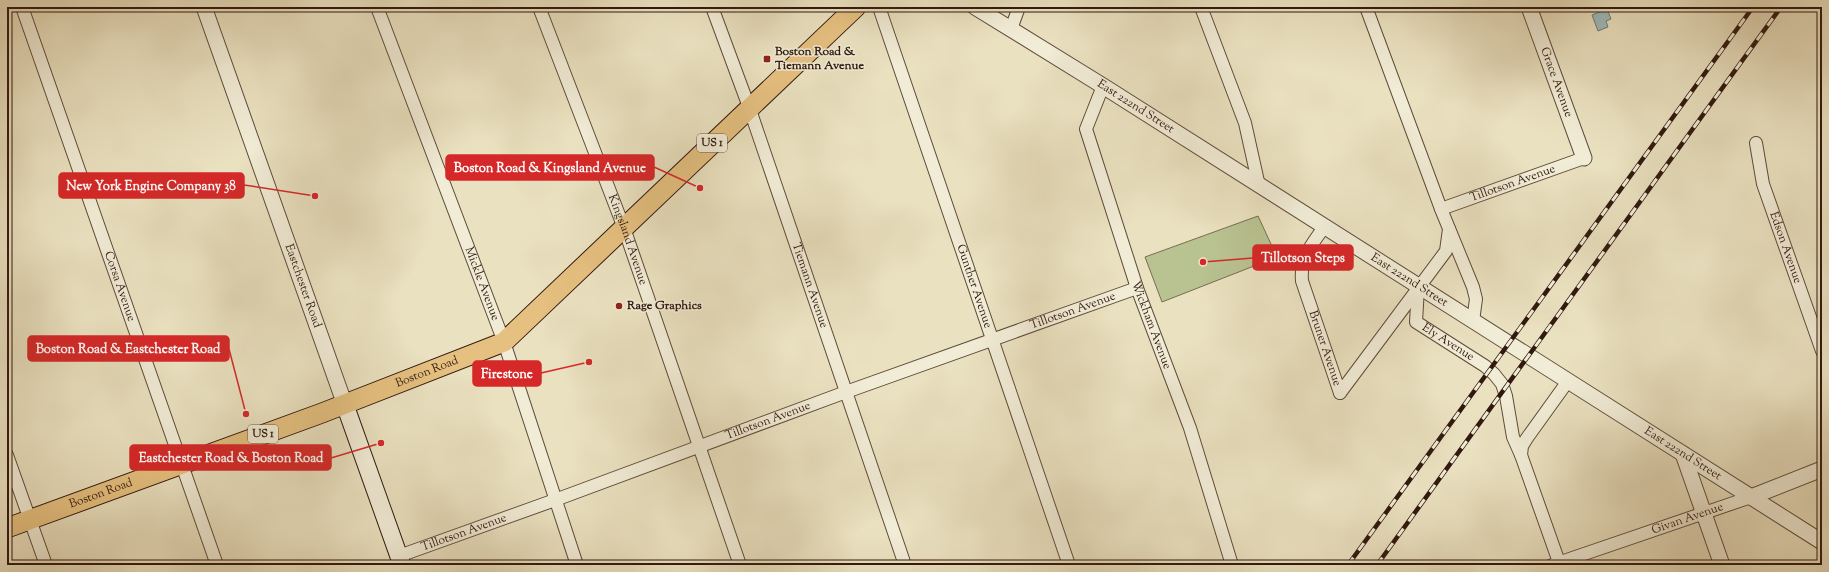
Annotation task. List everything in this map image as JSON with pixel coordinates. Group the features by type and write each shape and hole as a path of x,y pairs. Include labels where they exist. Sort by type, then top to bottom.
{"main road":[{"name":"Boston Road","path":"7,528 344,405 504,342 749,107 856,7"},
{"name":"Eastchester Road","path":"344,405 400,560"}],"street":[{"name":"Corsa Avenue","path":"22,7 217,565"},
{"name":"Eastchester Road","path":"204,7 344,405"},
{"name":"Mickle Avenue","path":"377,7 504,342 555,500 578,565"},
{"name":"Kingsland Avenue","path":"539,7 624,228 740,565"},
{"name":"Tiemann Avenue","path":"712,7 749,107 904,565"},
{"name":"Gunther Avenue","path":"879,7 1069,565"},
{"name":"East 222nd Street","path":"975,7 1103,86 1822,542"},
{"path":"1011,29 1019,7"},
{"path":"1201,7 1245,123 1259,186"},
{"path":"1366,7 1476,299 1473,321"},
{"name":"Grace Avenue","path":"1529,7 1584,158"},
{"name":"Wickham Avenue","path":"1103,86 1086,129 1137,288 1190,428 1232,565"},
{"name":"Edson Avenue","path":"1756,143 1763,184 1822,351"},
{"name":"Tillotson Avenue","path":"1441,209 1584,158"},
{"name":"Bruner Avenue","path":"1324,227 1306,255 1301,267 1302,281 1340,393 1418,287"},
{"path":"1418,287 1446,251 1450,227"},
{"name":"Ely Avenue","path":"1418,287 1416,322 1485,366 1502,384 1506,396 1513,437 1521,455 1557,564"},
{"name":"Tillotson Avenue","path":"400,560 555,500 846,392 1137,288"},
{"path":"1521,455 1522,446 1527,438 1568,381"},
{"path":"1683,454 1722,565"},
{"path":"7,455 46,565"},
{"name":"Givan Avenue","path":"1557,564 1705,514 1822,469"}],"green space":[{"path":"1258,216 1277,257 1162,302 1145,257"}],"water":[{"path":"1607,9 1611,19 1606,21 1608,27 1598,31 1592,15"}],"railway":[{"path":"1348,565 1753,7"},
{"path":"1377,565 1781,7"}],"place":[{"name":"Boston Road & Tiemann Avenue","path":"767,59"},
{"name":"Boston Road & Kingsland Avenue","path":"700,188"},
{"name":"New York Engine Company 38","path":"315,196"},
{"name":"Tillotson Steps","path":"1203,262"},
{"name":"Rage Graphics","path":"619,306"},
{"name":"Firestone","path":"589,362"},
{"name":"Boston Road & Eastchester Road","path":"246,414"},
{"name":"Eastchester Road & Boston Road","path":"381,443"}]}
